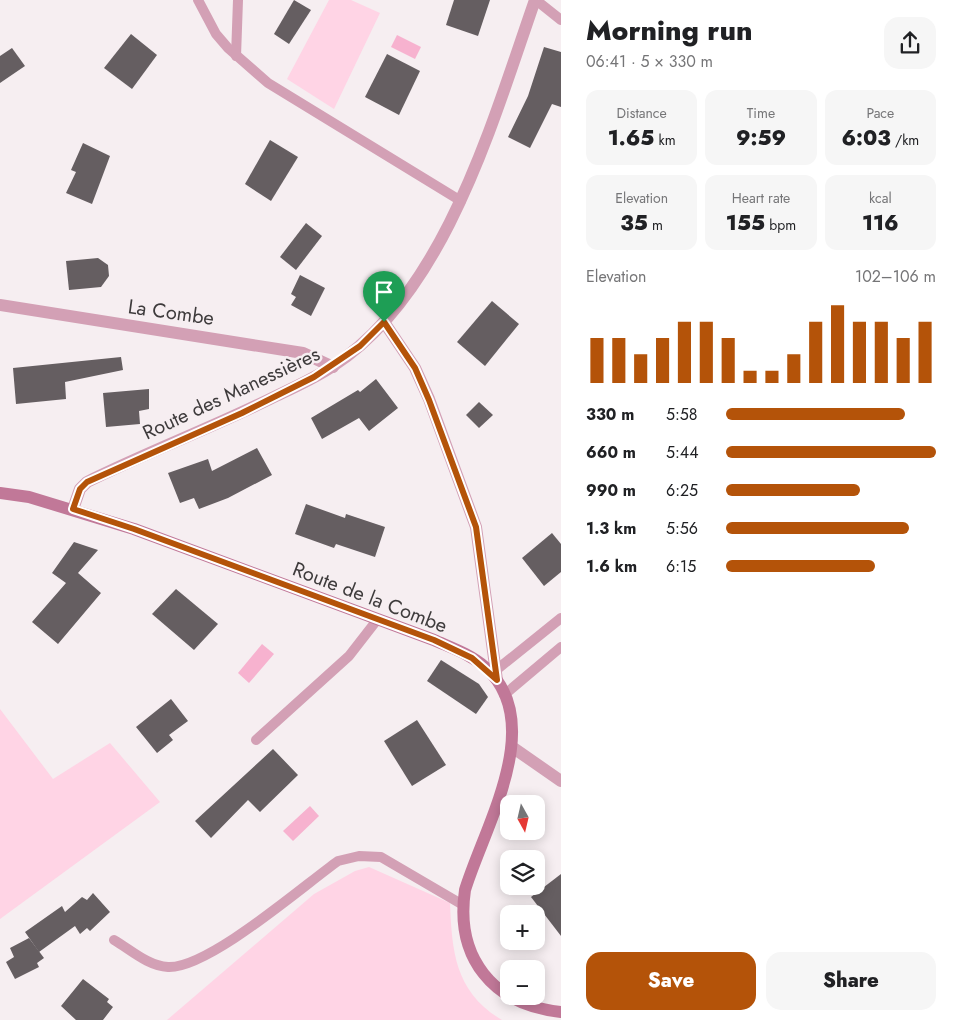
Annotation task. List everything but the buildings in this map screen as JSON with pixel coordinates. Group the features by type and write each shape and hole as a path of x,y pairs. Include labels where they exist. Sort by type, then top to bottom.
{"street":[{"name":"Route des Manessières","path":"73,509 80,489 87,482 242,413 333,366 360,346 384,322 421,272 461,201 536,0"},
{"name":"La Combe","path":"0,305 303,353 333,366"},
{"path":"384,322 415,368 476,527 496,676"},
{"name":"Route de la Combe","path":"3,491 73,509 134,529 434,640 472,658 496,676 504,695 512,728 512,747 501,796 470,873 463,905 470,950 485,977 494,986 518,1001 533,1007 561,1012"},
{"path":"512,747 561,781"}],"lane":[{"path":"198,0 216,34 236,56 268,83 461,201"},
{"path":"236,56 238,0"},
{"path":"536,0 561,20"},
{"path":"496,676 561,618"},
{"path":"256,740 349,656 378,620"},
{"path":"504,695 561,647"},
{"path":"114,940 153,965 170,967 184,964 205,956 235,938 338,861 359,856 382,858 463,905"}],"shaded area":[{"path":"329,0 351,0 380,13 334,109 287,79"},
{"path":"397,35 421,47 415,59 391,47"},
{"path":"262,644 274,654 249,683 238,673"},
{"path":"0,709 53,779 110,743 160,802 0,919"},
{"path":"310,806 319,816 293,841 283,831"},
{"path":"369,867 450,903 452,938 459,969 465,984 486,1009 502,1020 167,1020 314,894 355,871"}],"route":[{"path":"384,322 415,368 465,492 476,527 480,550 497,680 472,658 434,640 134,529 73,509 80,489 87,482 242,413 314,377 360,346 384,322"}]}
